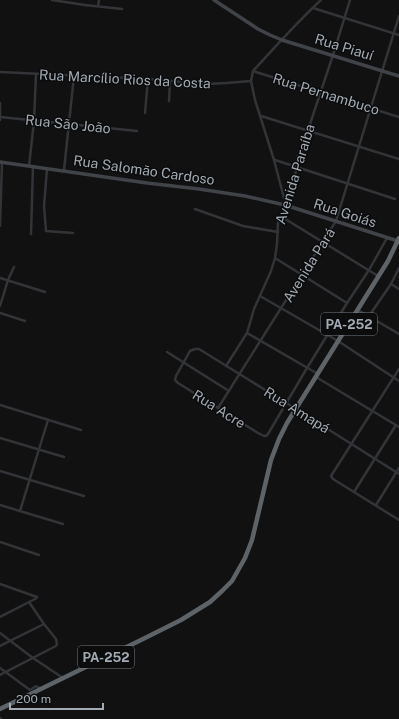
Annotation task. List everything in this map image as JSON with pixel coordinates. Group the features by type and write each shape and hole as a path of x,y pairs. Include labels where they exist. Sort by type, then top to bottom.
{"highway":[{"name":"PA-252","path":"0,709 181,620 210,602 232,581 245,558 252,540 274,449 287,423 388,261 399,240"}],"street":[{"path":"52,0 122,9"},
{"path":"98,6 99,0"},
{"name":"Rua Piauí","path":"214,0 258,29 282,40 399,76"},
{"path":"285,203 274,160 255,100 251,80 253,71 321,0"},
{"name":"Avenida Paraíba","path":"226,366 247,333 254,309 271,270 275,258 279,221 282,217 285,203 290,192 308,130 350,0"},
{"path":"313,8 399,35"},
{"name":"Avenida Pará","path":"218,408 336,221 399,16"},
{"name":"Rua Pernambuco","path":"253,71 399,117"},
{"name":"Rua Marcílio Rios da Costa","path":"0,72 148,79 207,84 251,80"},
{"path":"31,234 31,166 36,74"},
{"path":"64,170 74,76"},
{"path":"145,113 148,79"},
{"path":"170,81 170,101"},
{"path":"0,103 0,120"},
{"path":"261,116 399,159"},
{"name":"Rua São João","path":"0,117 137,131"},
{"path":"274,160 395,199"},
{"path":"0,226 1,162"},
{"name":"Rua Salomão Cardoso","path":"1,162 214,191 285,203"},
{"path":"47,168 44,206 46,231 73,233"},
{"name":"Rua Goiás","path":"285,203 387,238 399,240"},
{"path":"195,209 243,226 278,232"},
{"path":"282,217 378,276"},
{"path":"287,403 387,238"},
{"path":"275,258 347,303"},
{"path":"0,306 8,280 14,267"},
{"path":"369,316 391,284 399,268"},
{"path":"0,278 45,292"},
{"path":"391,284 399,289"},
{"path":"260,296 338,341 399,381"},
{"path":"358,310 399,334"},
{"path":"0,313 25,321"},
{"path":"247,333 307,368 317,376 397,426 374,459 354,492"},
{"name":"Rua Amapá","path":"183,363 190,351 199,349 398,473"},
{"path":"167,352 229,391"},
{"name":"Rua Acre","path":"183,363 175,378 178,383 264,436 266,436 287,403"},
{"path":"399,369 331,476 333,479 399,519"},
{"path":"0,405 81,430"},
{"path":"20,511 48,420"},
{"path":"0,438 64,457"},
{"path":"376,505 398,473 399,468"},
{"path":"0,471 84,496"},
{"path":"0,505 63,524"},
{"path":"0,542 39,555"},
{"path":"0,584 37,597 0,617"},
{"path":"0,675 55,647 57,644 56,639 29,602"},
{"path":"0,646 44,624"},
{"path":"0,633 33,658 64,678"},
{"path":"0,668 30,690 36,686 41,689"}]}
